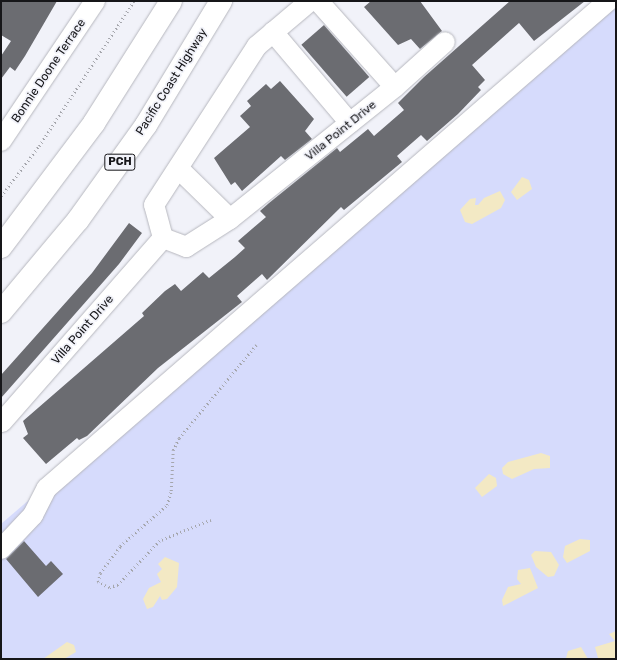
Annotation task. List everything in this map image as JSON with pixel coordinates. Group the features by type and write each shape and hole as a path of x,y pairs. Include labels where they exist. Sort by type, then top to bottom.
{"highway":[{"path":"1,247 94,123 171,1"},
{"name":"Pacific Coast Highway","path":"1,312 78,220 146,125 221,1"}],"street":[{"name":"Bonnie Doone Terrace","path":"1,141 95,1"},
{"path":"164,238 154,205 179,169 257,46 310,1"},
{"path":"318,1 395,87"},
{"path":"1,549 33,515 47,488 608,1"},
{"path":"273,32 350,123"},
{"name":"Villa Point Drive","path":"2,422 164,238 186,247 230,219 395,87 445,42"},
{"path":"179,169 230,219"}],"path":[{"path":"1,196 52,127 134,1"},
{"path":"211,520 160,541 118,585 109,588 98,582 100,573 120,546 167,505 171,491 173,450 179,438 256,345"}],"shaded area":[{"path":"609,1 616,1 616,659 1,659 1,524"}],"sand":[{"path":"522,177 529,180 532,189 517,200 511,192"},
{"path":"500,191 505,200 501,208 472,224 465,222 460,210 470,199 476,198 475,205 478,205 484,198"},
{"path":"541,453 550,456 550,468 534,469 512,479 503,474 502,468 508,462"},
{"path":"489,474 496,478 497,486 482,497 475,488"},
{"path":"580,539 590,540 590,551 567,563 563,557 565,546"},
{"path":"535,551 551,552 559,565 554,576 548,577 536,567 531,555"},
{"path":"165,557 179,563 177,587 167,599 162,600 160,596 153,607 147,609 143,599 149,588 161,582 157,574 162,569 158,564"},
{"path":"530,568 538,588 503,606 502,600 508,587 521,584 517,579 518,570"},
{"path":"616,631 616,659 598,658 595,647 615,641 609,634"},
{"path":"67,642 74,645 76,652 64,659 43,659"},
{"path":"581,647 588,659 566,658 568,651"}],"building":[{"path":"1,1 57,1 15,71 10,67 1,79 1,56 11,41 1,35"},
{"path":"371,1 420,1 442,31 420,49 411,39 398,45 364,7"},
{"path":"510,1 585,1 534,41 519,23 472,65 485,80 478,87 481,90 458,114 427,141 421,135 397,156 402,162 344,210 341,207 267,280 262,274 237,296 242,302 158,368 87,436 79,440 77,438 46,464 23,438 28,434 23,421 144,316 142,313 165,291 175,284 181,291 203,272 209,278 235,257 245,248 238,241 266,217 260,211 337,148 340,152 368,129 374,136 404,110 398,103 424,77"},
{"path":"324,25 369,77 347,97 301,45"},
{"path":"280,81 314,119 305,131 312,139 285,160 281,156 242,191 235,182 231,185 214,158 250,127 240,116 251,106 247,101 266,84 271,89"},
{"path":"129,223 142,233 119,264 1,398 1,375 92,273"},
{"path":"24,541 46,566 51,561 63,574 38,597 6,559"}]}
